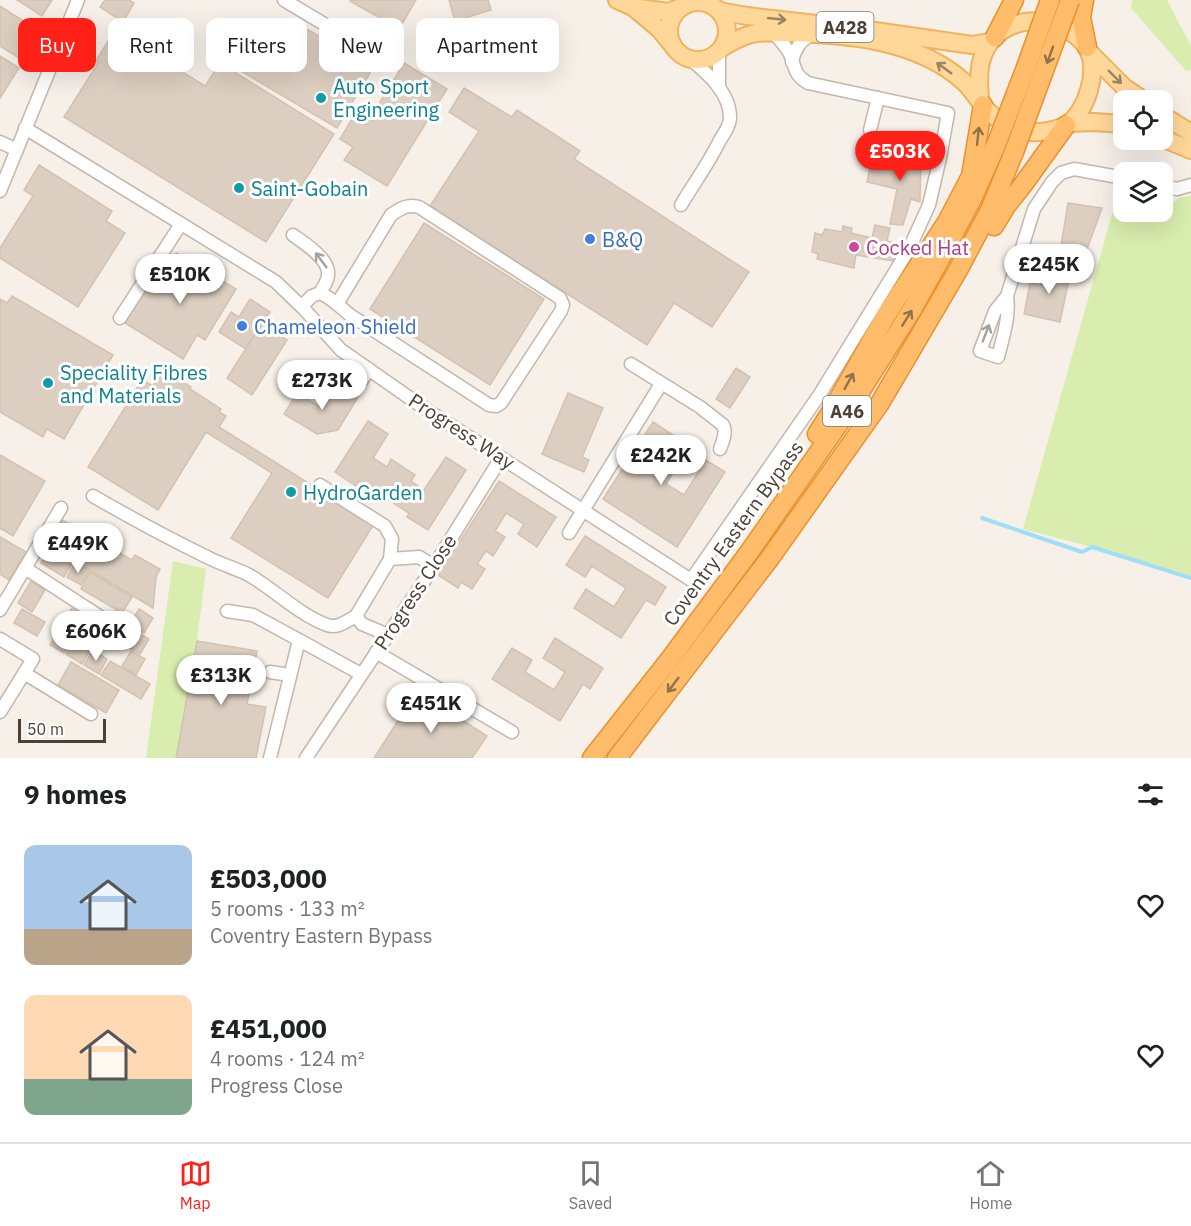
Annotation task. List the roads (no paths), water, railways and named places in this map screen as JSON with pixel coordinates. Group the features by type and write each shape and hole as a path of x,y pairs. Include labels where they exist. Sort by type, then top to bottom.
{"highway":[{"path":"993,39 1014,0"},
{"name":"Coventry Eastern Bypass","path":"592,758 670,659 804,476 901,327 974,197 1025,70 1050,0"},
{"name":"A46","path":"617,758 770,558 880,403 957,272 990,210 1070,0"},
{"path":"1084,0 1081,17 1088,49"},
{"path":"670,659 717,578 788,482 885,317 947,222 971,176 981,103"},
{"path":"709,639 778,562 887,408 968,273 1005,206 1067,124"}],"main road":[{"path":"623,2 668,12 688,3 701,2 715,5 724,17 727,37 721,49 709,58 703,60 689,58 682,55 658,29 623,2"},
{"path":"674,46 669,34 670,24 676,13 688,3"},
{"name":"A428","path":"715,5 747,16 878,31 972,45 993,39"},
{"path":"1113,123 1067,124 1051,130 1032,132 1011,127 989,112 981,103 978,80 984,53 993,39 1006,28 1032,20 1050,22 1077,37 1128,90"},
{"name":"A428","path":"721,49 753,33 813,34 859,38 900,47 935,62 964,82 981,103"},
{"path":"1067,124 1086,102 1092,83 1092,67 1088,49"},
{"path":"1173,122 1191,133"},
{"path":"1173,143 1191,150"}],"street":[{"path":"0,191 78,0"},
{"path":"284,0 319,21"},
{"path":"774,33 790,54 800,79 808,83 878,98 870,130"},
{"path":"792,62 798,44 813,34"},
{"path":"719,86 721,49"},
{"path":"681,205 716,150 730,119 719,86 689,58"},
{"name":"Progress Way","path":"25,128 276,282 302,306 341,350 424,408 691,580 820,394 909,249 929,205 948,113 878,98"},
{"path":"1173,124 1186,139 1191,141"},
{"path":"0,141 16,150"},
{"path":"1007,296 1034,209 1045,191 1061,173 1074,169 1113,176"},
{"path":"1173,188 1191,186"},
{"path":"320,293 489,405 496,406 501,403 563,305 560,298 419,207 411,205 392,214 337,304"},
{"path":"120,318 181,224"},
{"path":"293,236 315,251 328,268 328,277 320,293 312,296 302,306"},
{"path":"631,364 723,425 725,434 720,449"},
{"path":"291,389 304,371 310,368 354,386 360,383 369,369"},
{"path":"569,533 662,384"},
{"name":"Progress Close","path":"306,758 434,566 501,458"},
{"path":"93,496 161,535 261,582 328,626 342,624 356,616 390,560 392,539 385,526 320,484"},
{"path":"0,610 62,508"},
{"path":"390,560 419,557 434,566"},
{"path":"25,568 99,616 103,641"},
{"path":"227,610 254,615 361,674"},
{"path":"356,616 363,624 387,635"},
{"path":"0,639 33,659 0,712"},
{"path":"270,758 299,640"},
{"path":"376,652 512,732"},
{"path":"270,672 290,675"},
{"path":"24,673 91,714"}],"waterway":[{"path":"982,518 1082,552 1092,547 1191,578"}],"place":[{"name":"Auto Sport Engineering","path":"321,98"},
{"name":"Saint-Gobain","path":"239,188"},
{"name":"B&Q","path":"590,239"},
{"name":"Cocked Hat","path":"854,247"},
{"name":"Chameleon Shield","path":"242,326"},
{"name":"Speciality Fibres and Materials","path":"48,383"},
{"name":"HydroGarden","path":"291,492"}]}
